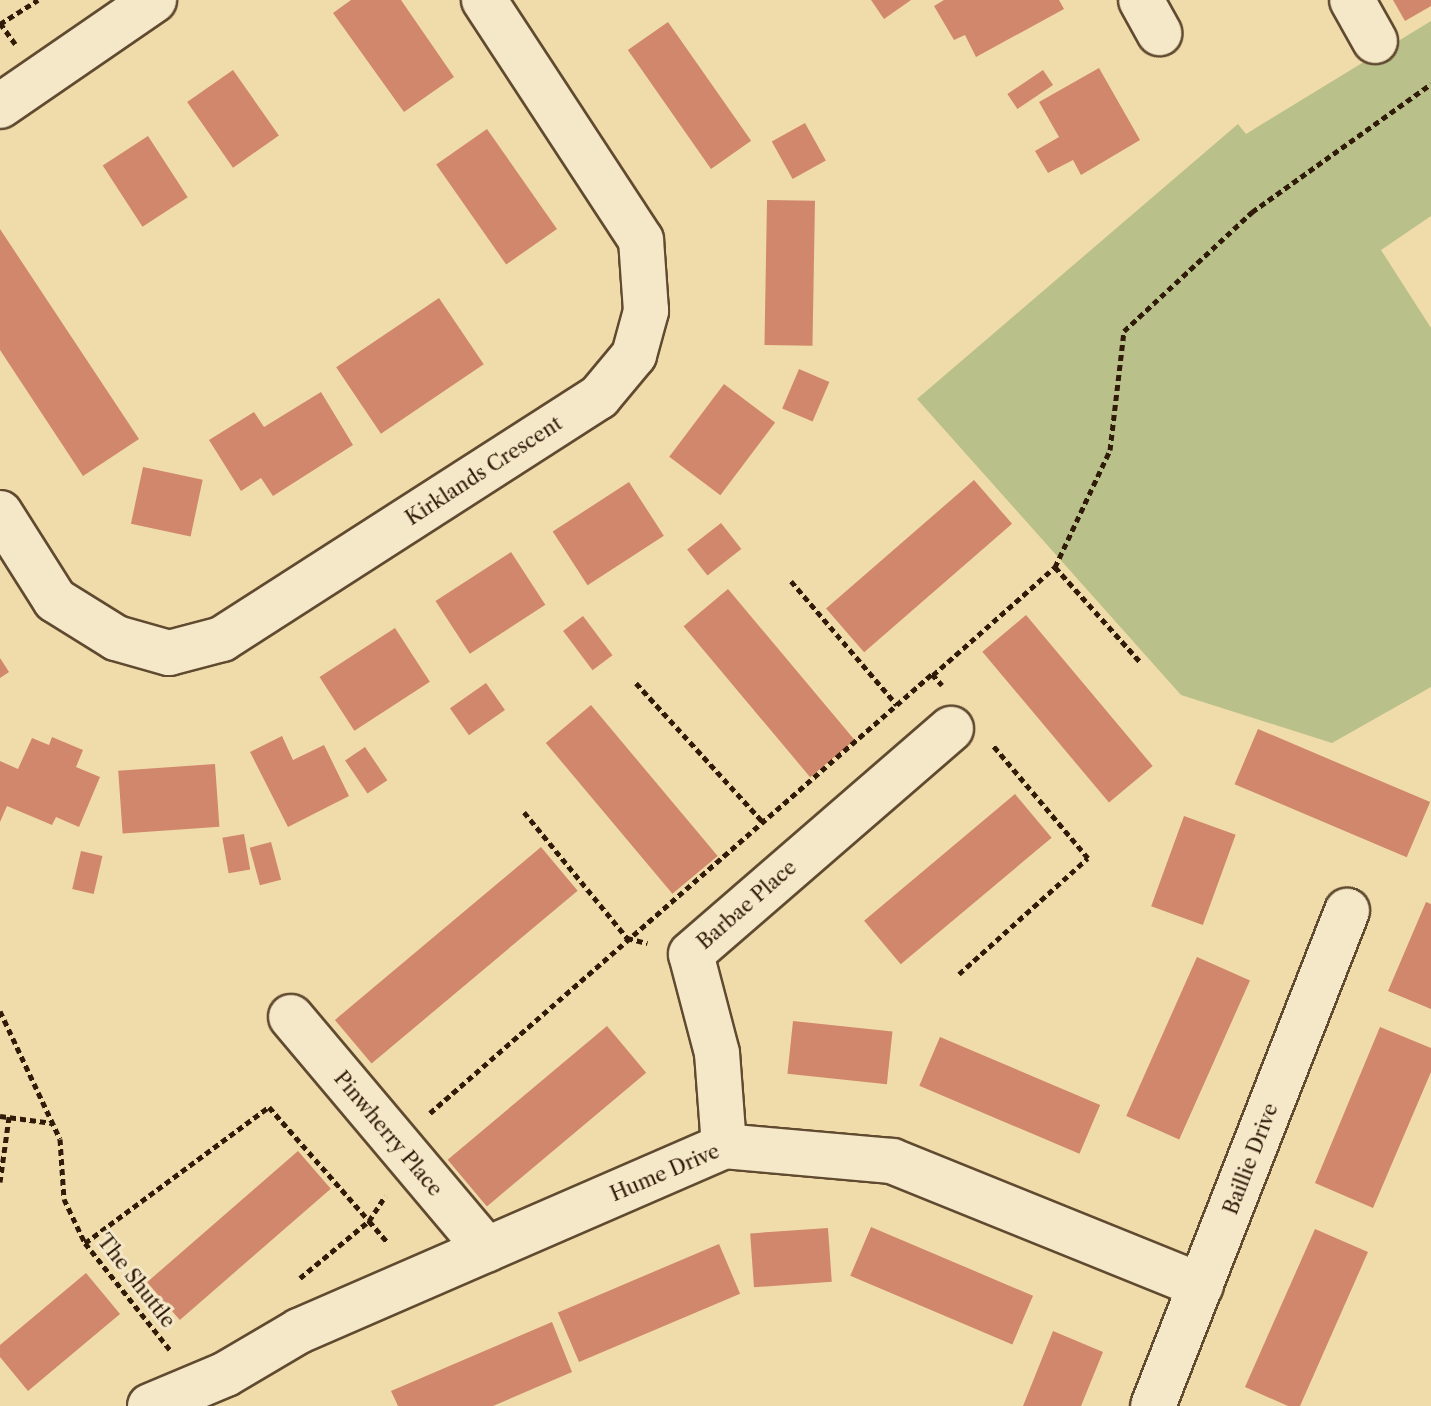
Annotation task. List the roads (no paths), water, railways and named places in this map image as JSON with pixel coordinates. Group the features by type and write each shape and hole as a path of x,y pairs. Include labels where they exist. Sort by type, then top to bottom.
{"street":[{"path":"0,106 154,0"},
{"name":"Kirklands Crescent","path":"0,513 55,600 116,638 169,653 222,639 599,397 634,355 646,311 641,240 484,0"},
{"path":"1352,0 1375,41"},
{"name":"Barbae Place","path":"724,1146 717,1053 691,954 961,719"},
{"name":"Baillie Drive","path":"1153,1406 1347,911"},
{"name":"Pinwherry Place","path":"291,1017 408,1160 487,1250"},
{"name":"Hume Drive","path":"150,1406 221,1388 299,1331 724,1146 892,1161 1201,1286"}]}
